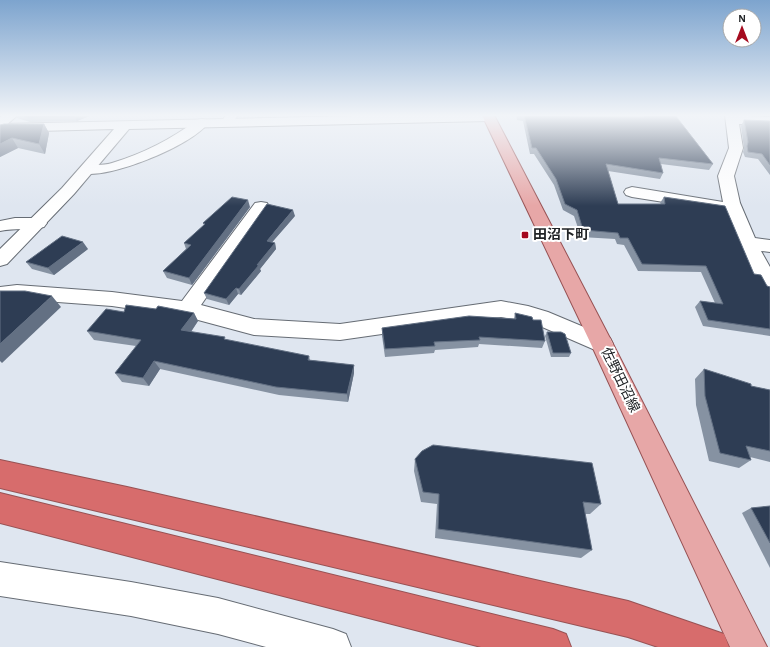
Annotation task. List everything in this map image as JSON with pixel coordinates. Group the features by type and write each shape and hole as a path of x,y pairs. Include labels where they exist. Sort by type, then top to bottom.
{"highway":[{"path":"0,474 128,502 628,619 711,647"},
{"path":"0,508 553,647"}],"main road":[{"name":"佐野田沼線","path":"503,145 602,344 749,647"}],"street":[{"path":"0,260 38,223 108,145"},
{"path":"87,170 116,166 132,161 164,145"},
{"path":"736,145 736,148 726,176 733,208 748,243 770,287"},
{"path":"632,192 733,208"},
{"path":"187,309 261,207"},
{"path":"0,226 38,223"},
{"path":"748,243 770,246"},
{"path":"0,294 17,292 112,299 187,309 254,327 340,332 501,309 519,310 549,320 602,344"},
{"path":"0,579 131,599 218,616 332,647"}],"building":[{"path":"531,145 698,145 713,164 659,158 663,173 606,164 618,204 665,204 664,197 725,206 754,274 761,275 767,286 770,287 770,329 708,320 700,301 723,304 706,266 642,264 628,238 620,238 618,233 583,230 577,210 565,204 556,179 536,148 532,148"},
{"path":"770,145 770,165 762,154 748,152 747,146"},
{"path":"232,197 248,200 189,278 163,271 191,245 184,243 205,224 203,223"},
{"path":"267,204 293,210 267,241 275,243 239,289 236,288 226,299 204,293"},
{"path":"62,236 83,242 48,268 26,262"},
{"path":"0,291 25,291 52,296 0,344"},
{"path":"126,305 156,309 158,306 194,313 181,330 225,337 224,339 309,356 308,360 354,365 347,394 276,387 154,361 143,378 115,373 141,340 87,331 106,309 124,312"},
{"path":"515,313 532,317 533,320 541,320 545,341 479,337 480,340 434,342 435,346 385,349 382,328 469,316 516,319"},
{"path":"547,332 561,332 565,334 571,353 553,353"},
{"path":"704,369 751,384 751,386 770,390 770,451 746,446 751,460 720,453 705,396"},
{"path":"433,445 592,463 601,504 583,502 592,550 438,529 439,494 423,492 415,459 422,451"},
{"path":"770,506 770,543 751,508"}],"place":[{"name":"田沼下町","path":"525,235"}]}
